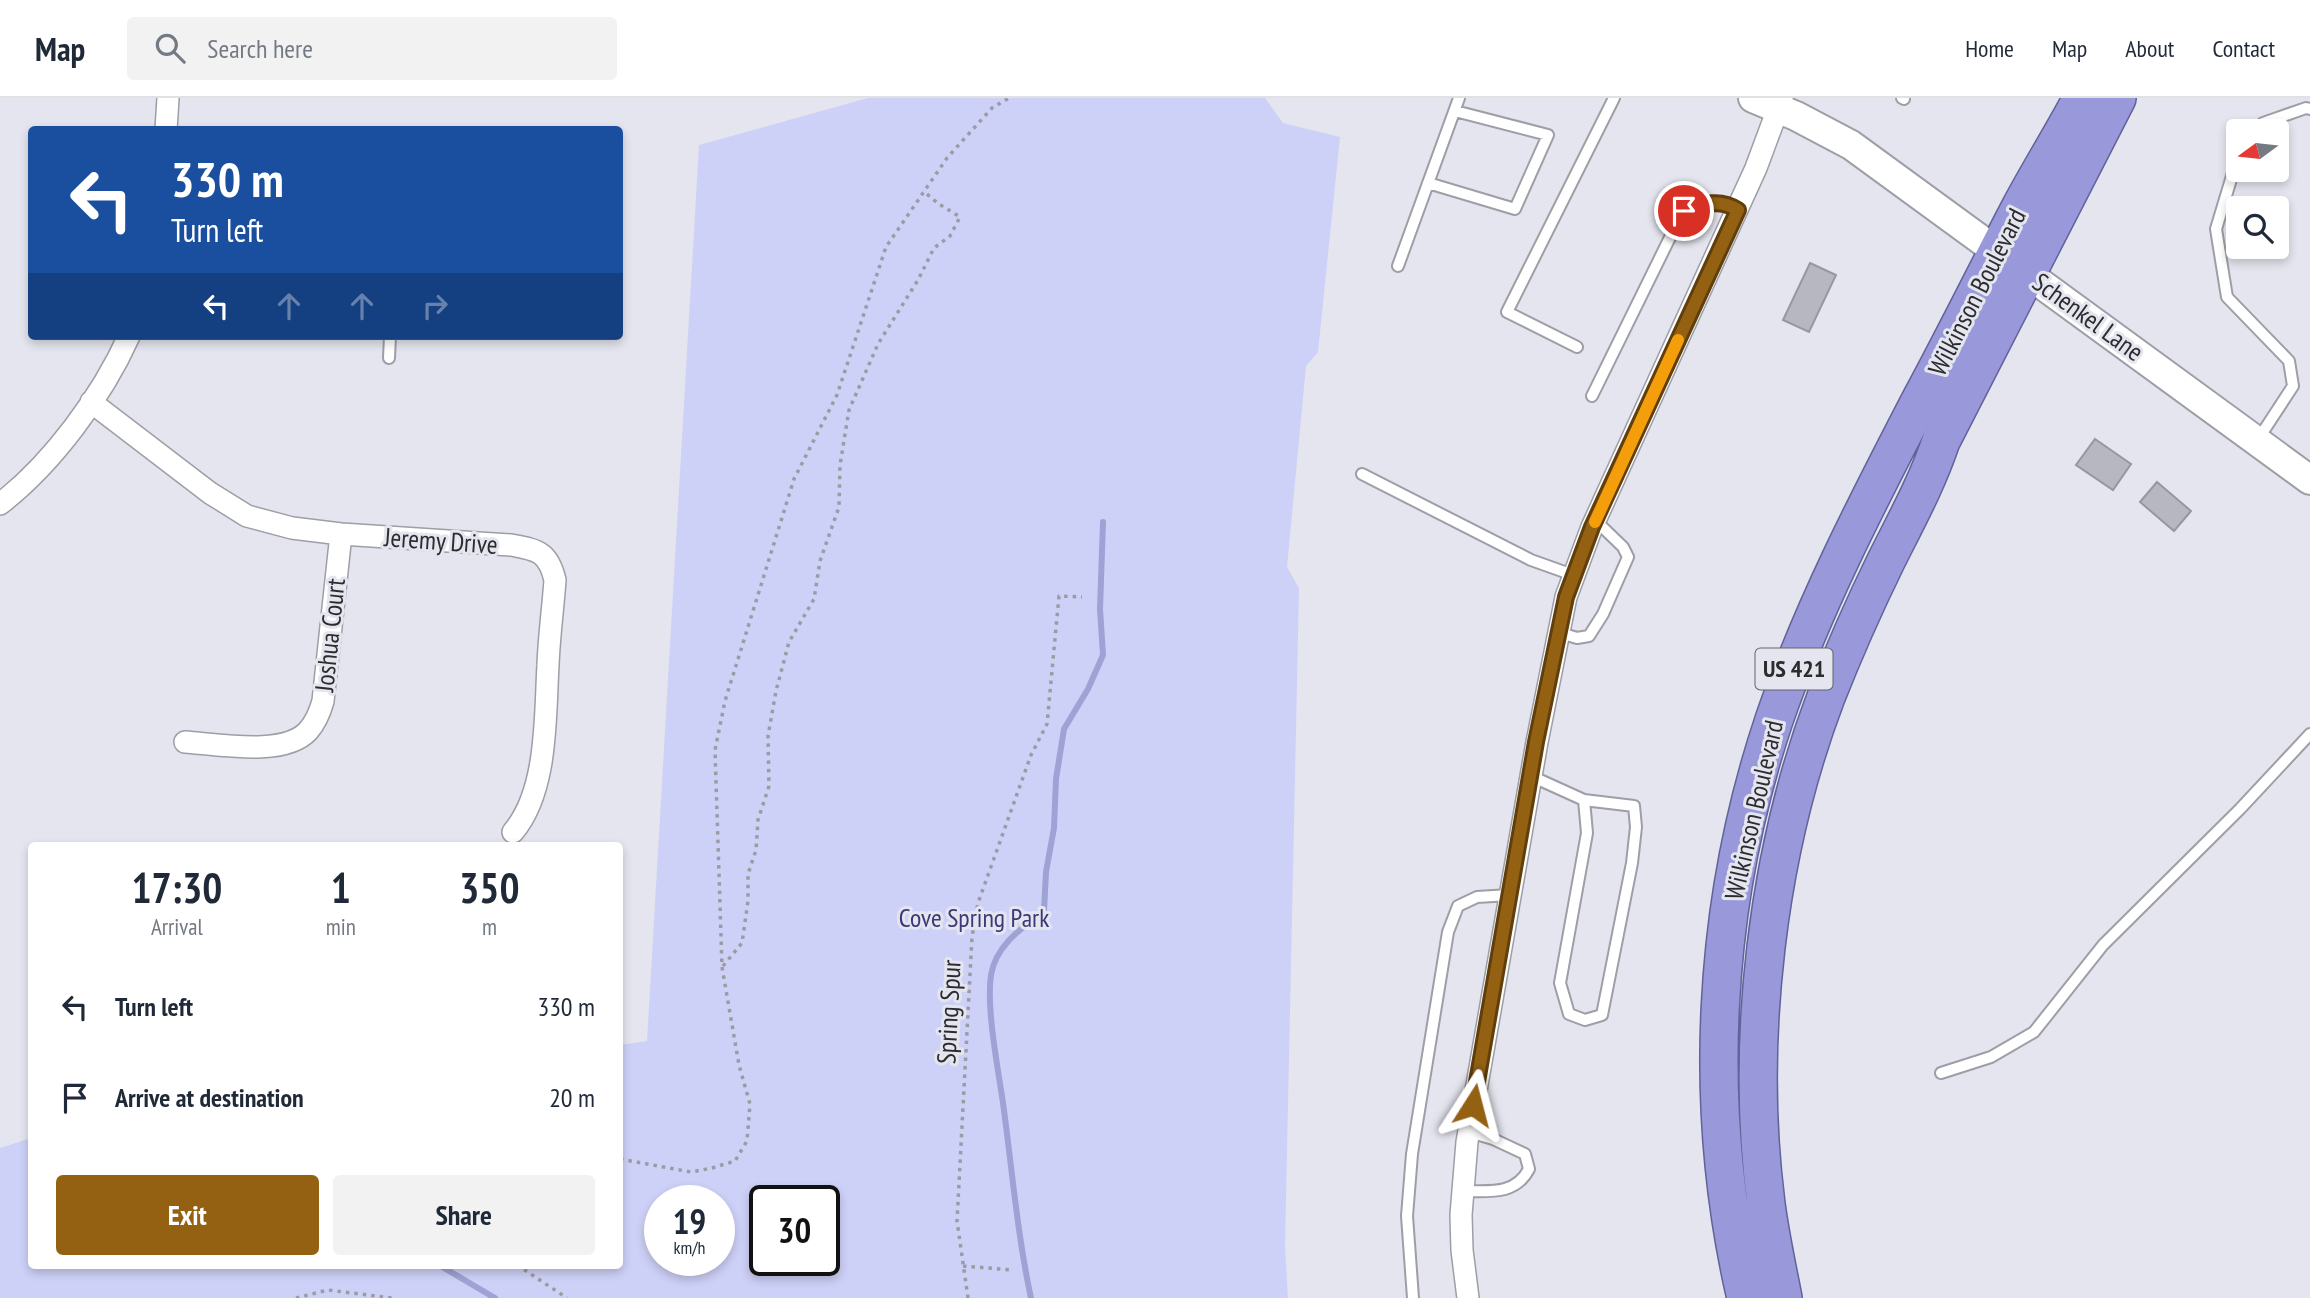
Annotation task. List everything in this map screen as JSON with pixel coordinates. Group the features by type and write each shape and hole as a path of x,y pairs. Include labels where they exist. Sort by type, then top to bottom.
{"highway":[{"name":"Wilkinson Boulevard","path":"1746,1298 1730,1214 1722,1149 1718,1084 1720,1020 1725,957 1743,835 1774,720 1817,612 1870,497 2020,209 2082,98"},
{"name":"Wilkinson Boulevard","path":"1783,1298 1766,1204 1759,1074 1763,982 1771,914 1793,804 1808,751 1845,650 1928,480 1941,441 2117,98"}],"street":[{"path":"166,126 168,98"},
{"path":"1468,1298 1462,1250 1461,1191 1469,1132 1557,632 1573,575 1595,520 1738,210 1771,101"},
{"name":"Schenkel Lane","path":"1771,101 1851,145 2310,480"},
{"path":"0,504 44,464 91,402 127,340"},
{"name":"Jeremy Drive","path":"91,402 210,493 247,516 274,525 341,534 511,545 534,550 550,563 555,580 540,763 530,799 519,825 513,832"},
{"name":"Joshua Court","path":"185,741 262,747 296,740 308,731 317,718 323,701 341,534"}],"lane":[{"path":"1398,266 1459,98"},
{"path":"1577,347 1507,312 1614,98"},
{"path":"2274,119 2310,109"},
{"path":"1428,183 1515,209 1548,135 1455,111"},
{"path":"2230,182 2216,229 2227,297 2289,361 2293,386 2257,441"},
{"path":"1592,396 1684,211 1708,202 1726,202 1738,210"},
{"path":"389,358 390,340"},
{"path":"1362,474 1531,560 1573,575"},
{"path":"1557,632 1577,638 1589,636 1603,614 1628,557 1623,548 1595,520"},
{"path":"1941,1073 1991,1057 2034,1032 2103,945 2240,809 2310,734"},
{"path":"1531,776 1584,800 1634,806 1636,827 1632,863 1602,1015 1586,1020 1569,1014 1560,983 1587,833 1584,800"},
{"path":"1413,1298 1407,1216 1412,1154 1448,932 1458,906 1477,897 1510,895"},
{"path":"1461,1191 1502,1191 1522,1181 1529,1168 1525,1154 1493,1139 1469,1132"}],"path":[{"path":"623,1160 691,1172 734,1161 747,1140 750,1104 739,1065 722,967 715,750 725,701 794,479 837,395 886,247 947,158 992,108 1010,98"},
{"path":"722,967 742,943 748,901 748,874 756,849 758,820 769,786 768,736 776,691 789,642 814,599 820,561 839,508 840,465 849,410 878,344 918,280 934,248 950,236 960,217 923,191"},
{"name":"Spring Spur","path":"968,1298 957,1222 972,937 978,903 1031,755 1047,724 1059,596 1082,597"},
{"path":"963,1266 1013,1270"},
{"path":"523,1269 567,1298"},
{"path":"296,1298 328,1290 393,1298"}],"green space":[{"name":"Cove Spring Park","path":"868,98 1265,98 1283,123 1340,137 1318,352 1306,366 1287,567 1299,588 1285,1246 1288,1298 0,1298 0,1148 28,1139 28,1269 623,1269 623,1045 647,1041 699,145"}],"building":[{"path":"1810,263 1836,275 1809,332 1783,320"},
{"path":"2095,439 2131,464 2113,490 2076,465"},
{"path":"2157,482 2191,511 2174,531 2140,502"}],"waterway":[{"path":"1031,1298 1018,1225 993,1038 991,975 1004,946 1044,911 1046,872 1054,828 1056,779 1064,729 1088,689 1103,655 1100,609 1103,522"},
{"path":"446,1269 495,1298"}],"slow traffic":[{"path":"1595,522 1678,340"}],"route":[{"path":"1473,1105 1536,742 1566,597 1592,527 1738,210 1726,202 1708,202 1684,211"}]}
